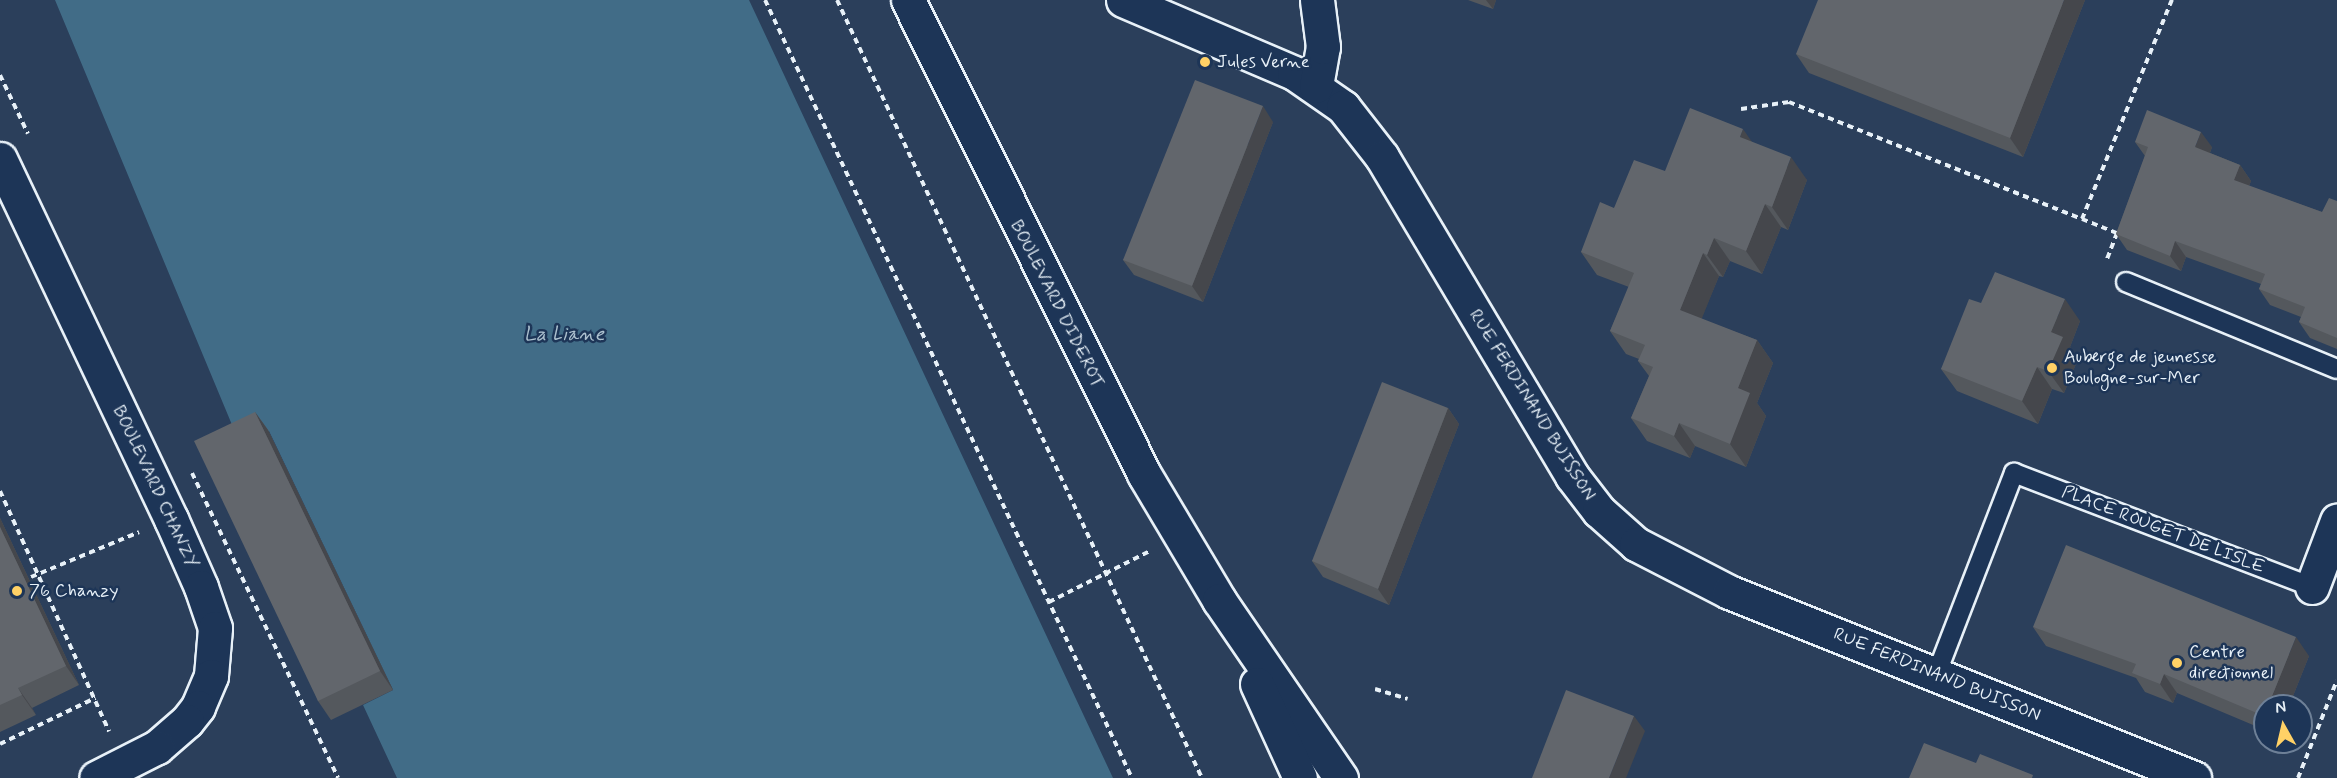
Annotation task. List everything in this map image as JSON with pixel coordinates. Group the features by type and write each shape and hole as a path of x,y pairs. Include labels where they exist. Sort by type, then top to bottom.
{"street":[{"name":"BOULEVARD DIDEROT","path":"908,0 1086,364 1180,535 1219,600 1341,778"},
{"path":"1316,86 1323,48 1317,0"},
{"name":"RUE FERDINAND BUISSON","path":"1135,2 1294,72 1343,107 1372,143 1567,468 1619,530 1670,565 1719,588 2194,778"},
{"name":"BOULEVARD CHANZY","path":"0,159 171,519 210,609 215,628 215,659 206,692 187,721 158,747 109,772"},
{"path":"2312,587 2337,521"},
{"name":"BOULEVARD DIDEROT","path":"1219,600 1300,778"}],"lane":[{"path":"2126,282 2337,369"},
{"name":"PLACE ROUGET DE LISLE","path":"1936,675 2014,473 2312,587"}],"path":[{"path":"765,0 1132,778"},
{"path":"837,0 1202,778"},
{"path":"1741,109 1789,102 2082,219 2172,0"},
{"path":"0,491 40,573 95,698 109,772"},
{"path":"31,577 207,502"},
{"path":"1048,602 1180,535"},
{"path":"2298,778 2337,680"},
{"path":"1375,688 1407,699"},
{"path":"0,744 95,698"}],"water":[{"name":"La Liane","path":"55,0 749,0 1113,778 397,778 363,705 393,690 269,431 240,444"}],"building":[{"path":"1818,0 2064,0 2010,138 1796,54"},
{"path":"1195,80 1263,106 1192,286 1123,260"},
{"path":"1690,108 1743,129 1740,137 1791,157 1772,207 1765,204 1746,251 1714,238 1707,255 1703,253 1680,310 1757,340 1738,388 1750,393 1730,444 1679,423 1674,436 1631,418 1653,367 1638,361 1645,345 1610,331 1634,273 1581,252 1600,202 1614,208 1634,160 1665,171"},
{"path":"2147,110 2201,132 2195,147 2240,165 2234,180 2322,212 2329,198 2337,201 2337,338 2299,322 2305,307 2259,289 2265,274 2175,241 2170,256 2116,234 2148,147 2135,142"},
{"path":"1995,272 2065,299 2051,332 2063,337 2048,371 2037,367 2022,401 1941,369 1969,299 1981,303"},
{"path":"1382,382 1448,408 1378,589 1312,561"},
{"path":"255,412 380,671 318,701 194,441"},
{"name":"76 Chanzy","path":"0,527 66,666 18,688 22,695 0,705"},
{"path":"2066,545 2296,637 2273,694 2253,694 2253,711 2164,674 2160,684 2132,673 2136,664 2033,627"},
{"path":"1566,690 1634,716 1609,778 1532,778"},
{"path":"1924,743 1976,763 1980,754 2033,775 2032,778 1909,778"}],"place":[{"name":"Jules Verne","path":"1205,62"},
{"name":"Auberge de jeunesse Boulogne-sur-Mer","path":"2052,368"},
{"name":"76 Chanzy","path":"17,591"},
{"name":"Centre directionnel","path":"2177,663"}]}
